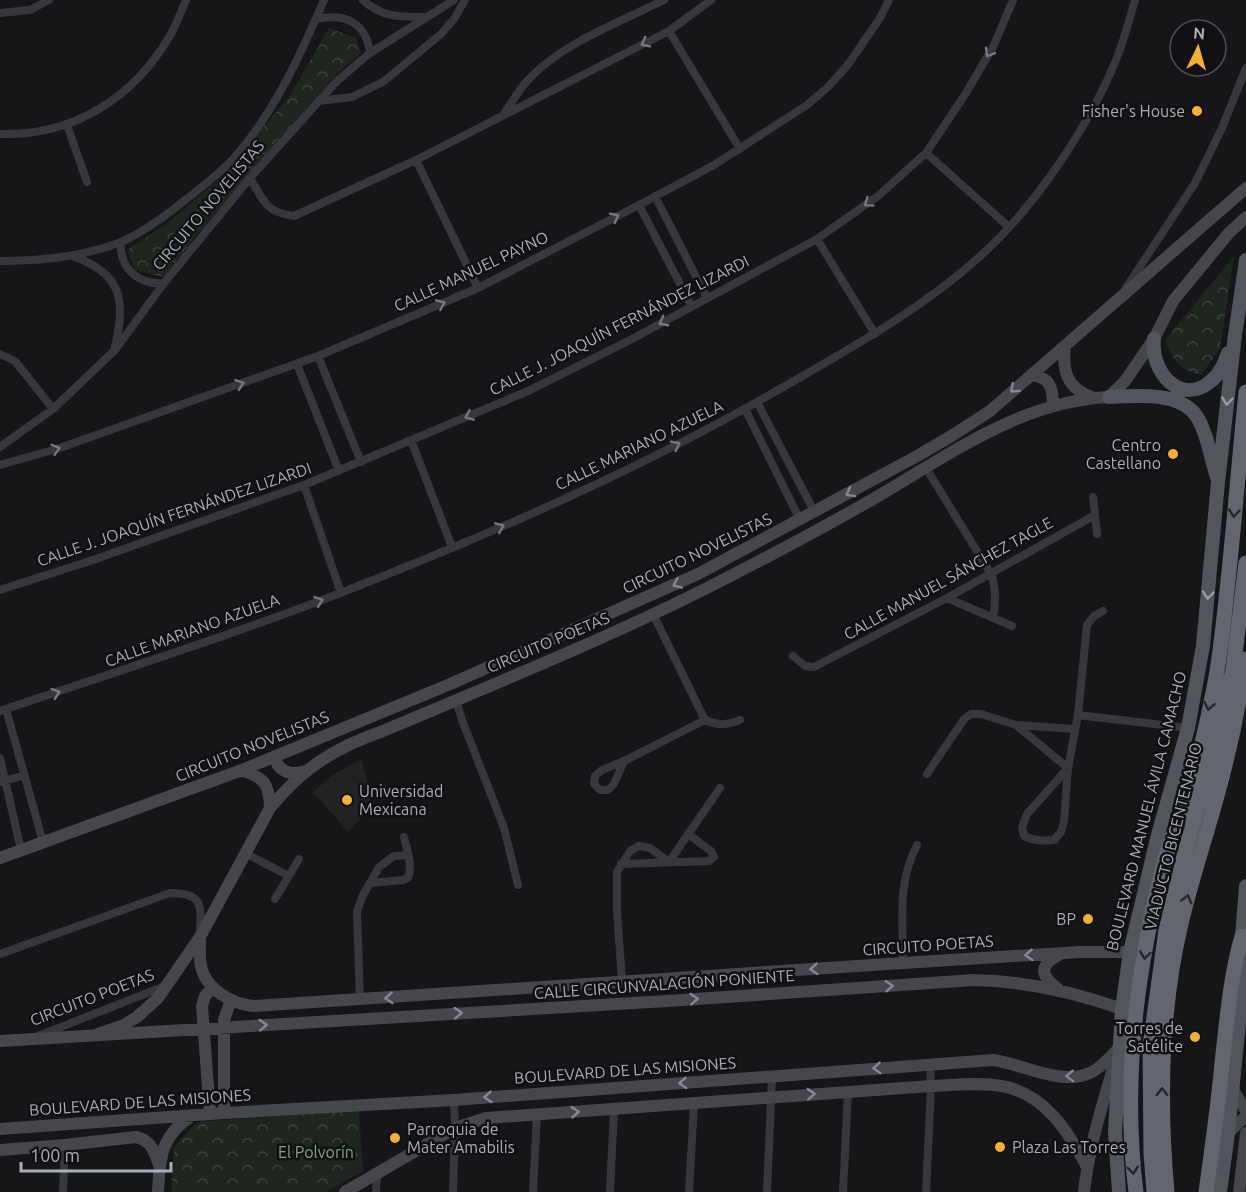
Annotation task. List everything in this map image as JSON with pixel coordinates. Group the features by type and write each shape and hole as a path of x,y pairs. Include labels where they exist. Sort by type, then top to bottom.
{"highway":[{"name":"BOULEVARD MANUEL ÁVILA CAMACHO","path":"1136,1192 1132,1165 1131,1096 1135,1028 1148,930 1166,857 1197,768 1218,659 1246,392"},
{"name":"VIADUCTO BICENTENARIO","path":"1154,1192 1151,1154 1150,1046 1166,930 1185,852 1210,767 1233,670 1246,563"},
{"path":"1167,1192 1162,1140 1163,1043 1170,984 1180,925 1227,757 1246,651"},
{"path":"1206,1192 1214,1140 1228,1000 1233,967 1242,936"}],"main road":[{"path":"1121,295 1246,188"},
{"path":"1109,397 1125,381 1154,339 1173,301 1228,234 1246,217"},
{"name":"BOULEVARD MANUEL ÁVILA CAMACHO","path":"1119,1192 1115,1132 1122,1009 1130,952 1158,835 1188,728 1203,646 1218,482 1246,260"},
{"name":"CIRCUITO NOVELISTAS","path":"0,858 242,770 448,685 698,574 815,513 953,435 990,411 1121,295"},
{"path":"1154,339 1155,362 1164,378 1174,386 1192,389 1210,383 1217,375 1235,335"},
{"path":"1065,346 1064,367 1069,380 1082,393 1094,398"},
{"path":"1031,375 1044,378 1050,385 1053,405"},
{"path":"1109,397 1156,397 1177,403 1195,413 1202,426 1218,482"},
{"name":"CIRCUITO POETAS","path":"98,1034 124,1025 137,1017 158,998 200,938 270,808 306,771 335,751 653,614 814,533 997,426 1053,405 1109,397"},
{"path":"275,756 277,765 285,772 296,774 306,771"},
{"path":"242,770 260,777 266,785 270,808"},
{"path":"1220,1192 1232,1088 1241,1057 1242,936 1246,886"},
{"name":"CIRCUITO POETAS","path":"200,938 201,966 206,980 231,1000 242,1005 254,1006 1061,953 1130,952"},
{"path":"1060,990 1046,979 1044,971 1047,962 1061,953"},
{"path":"665,978 667,1001"},
{"name":"CALLE CIRCUNVALACIÓN PONIENTE","path":"98,1034 667,1001 974,980 1016,982 1060,990 1122,1009"},
{"path":"210,1114 202,1006 205,996 213,987"},
{"path":"224,1113 223,1027 225,1011 231,1000"},
{"path":"0,1041 98,1034"},
{"path":"1084,1192 1094,1134 1119,1048"},
{"name":"BOULEVARD DE LAS MISIONES","path":"0,1129 454,1100 993,1060 1062,1077 1078,1076 1099,1067 1119,1048"},
{"path":"1022,1091 1027,1068"},
{"path":"345,1192 456,1128 486,1118 771,1096 989,1084 1022,1091 1054,1114 1072,1139 1087,1167"},
{"path":"1232,1088 1246,1111"},
{"path":"158,1192 165,1143 176,1128 191,1116"},
{"path":"1228,1133 1246,1116"},
{"path":"1239,1192 1246,1133"},
{"name":"BOULEVARD DE LAS MISIONES","path":"0,1150 128,1137 142,1138 152,1148 160,1168"}],"street":[{"path":"0,13 30,10 49,0"},
{"path":"0,134 49,130 67,125 107,105 136,81 171,33 186,0"},
{"path":"0,261 23,261 70,255 121,242 165,216 209,181 236,156 258,126 277,95 324,0"},
{"path":"363,0 376,10 395,18 425,17"},
{"path":"319,101 352,97 383,82 441,34 454,19 465,0"},
{"path":"502,117 527,80 547,62 578,43 664,0"},
{"path":"250,178 267,206 279,214 294,216 416,160 502,117 669,30 711,0"},
{"name":"CALLE MANUEL PAYNO","path":"0,465 60,448 318,356 478,288 639,205 714,165 807,105 828,87 855,56 889,0"},
{"name":"CALLE J. JOAQUÍN FERNÁNDEZ LIZARDI","path":"0,590 93,560 304,485 528,391 818,239 878,196 926,153 966,93 994,45 1013,0"},
{"name":"CALLE MARIANO AZUELA","path":"3,710 127,669 341,592 452,548 544,508 670,448 745,409 875,334 944,286 979,258 1030,202 1089,116 1116,59 1135,0"},
{"name":"CIRCUITO NOVELISTAS","path":"0,447 53,409 115,350 164,284 250,178 337,81 370,52 452,1"},
{"path":"316,19 335,16 357,25 363,30 368,40 370,52"},
{"path":"669,30 740,149"},
{"name":"CIRCUITO NOVELISTAS","path":"1121,295 1195,183 1222,128 1246,68"},
{"path":"67,125 87,182"},
{"path":"926,153 1009,227"},
{"path":"416,160 478,288"},
{"path":"655,196 707,298"},
{"path":"639,205 692,307"},
{"path":"818,239 875,334"},
{"path":"121,242 124,264 134,276 148,283 164,284"},
{"path":"70,255 101,269 113,284 120,300 121,312 115,350"},
{"path":"0,354 15,361 53,409"},
{"path":"318,356 361,462"},
{"path":"297,364 339,471"},
{"path":"757,402 815,513"},
{"path":"745,409 800,520"},
{"path":"411,440 452,548"},
{"path":"926,468 991,574 996,596 993,618"},
{"path":"304,485 341,592"},
{"path":"1093,497 1097,534"},
{"name":"CALLE MANUEL SÁNCHEZ TAGLE","path":"793,656 805,666 814,667 947,598 1095,515"},
{"path":"947,598 1012,626"},
{"path":"1068,768 1027,814 1022,827 1024,836 1045,841 1054,840 1061,832 1068,768 1078,715 1087,625 1094,616 1103,611"},
{"path":"653,614 705,720 726,725 740,720"},
{"path":"456,700 504,828 518,885"},
{"path":"3,710 43,842"},
{"path":"927,774 964,719 971,714 981,714 1016,725 1075,729"},
{"path":"1078,715 1188,728"},
{"path":"624,761 614,784 608,790 600,790 594,784 595,776 602,770 705,720"},
{"path":"1016,725 1068,768"},
{"path":"0,758 3,781 21,850"},
{"path":"3,781 24,775"},
{"path":"669,862 720,788"},
{"path":"621,864 710,861 714,857 711,850 688,834"},
{"path":"370,883 408,878 411,871 404,837"},
{"path":"903,963 904,878 908,862 917,845"},
{"path":"622,981 616,891 617,872 630,851 639,846 650,848 669,862"},
{"path":"245,853 289,876"},
{"path":"360,1000 357,912 362,897 379,867 394,856 408,855"},
{"path":"275,899 299,859"},
{"path":"0,954 170,893 186,893 196,900 201,910 200,938"},
{"name":"CIRCUITO POETAS","path":"29,1039 167,986"},
{"path":"926,1192 930,1064"},
{"path":"767,1192 772,1076"},
{"path":"843,1192 848,1092"},
{"path":"453,1192 456,1128 454,1100"},
{"path":"689,1192 694,1103"},
{"path":"610,1192 614,1109"},
{"path":"533,1192 537,1114"},
{"path":"63,1192 65,1145"},
{"path":"376,1192 377,1174"}],"shaded area":[{"name":"Universidad Mexicana","path":"361,759 376,809 360,819 348,832 313,792 334,774"}],"green space":[{"path":"329,28 356,38 361,53 335,76 194,238 164,277 135,270 127,250 169,222 219,179 290,96"},
{"path":"1234,256 1220,349 1201,375 1194,373 1178,363 1166,339"},
{"name":"El Polvorín","path":"359,1110 363,1171 326,1192 171,1192 174,1147 197,1122"}],"place":[{"name":"Fisher's House","path":"1197,111"},
{"name":"Centro Castellano","path":"1173,454"},
{"name":"Universidad Mexicana","path":"347,800"},
{"name":"BP","path":"1088,919"},
{"name":"Torres de Satélite","path":"1195,1037"},
{"name":"Parroquia de Mater Amabilis","path":"395,1138"},
{"name":"Plaza Las Torres","path":"1000,1147"}]}
